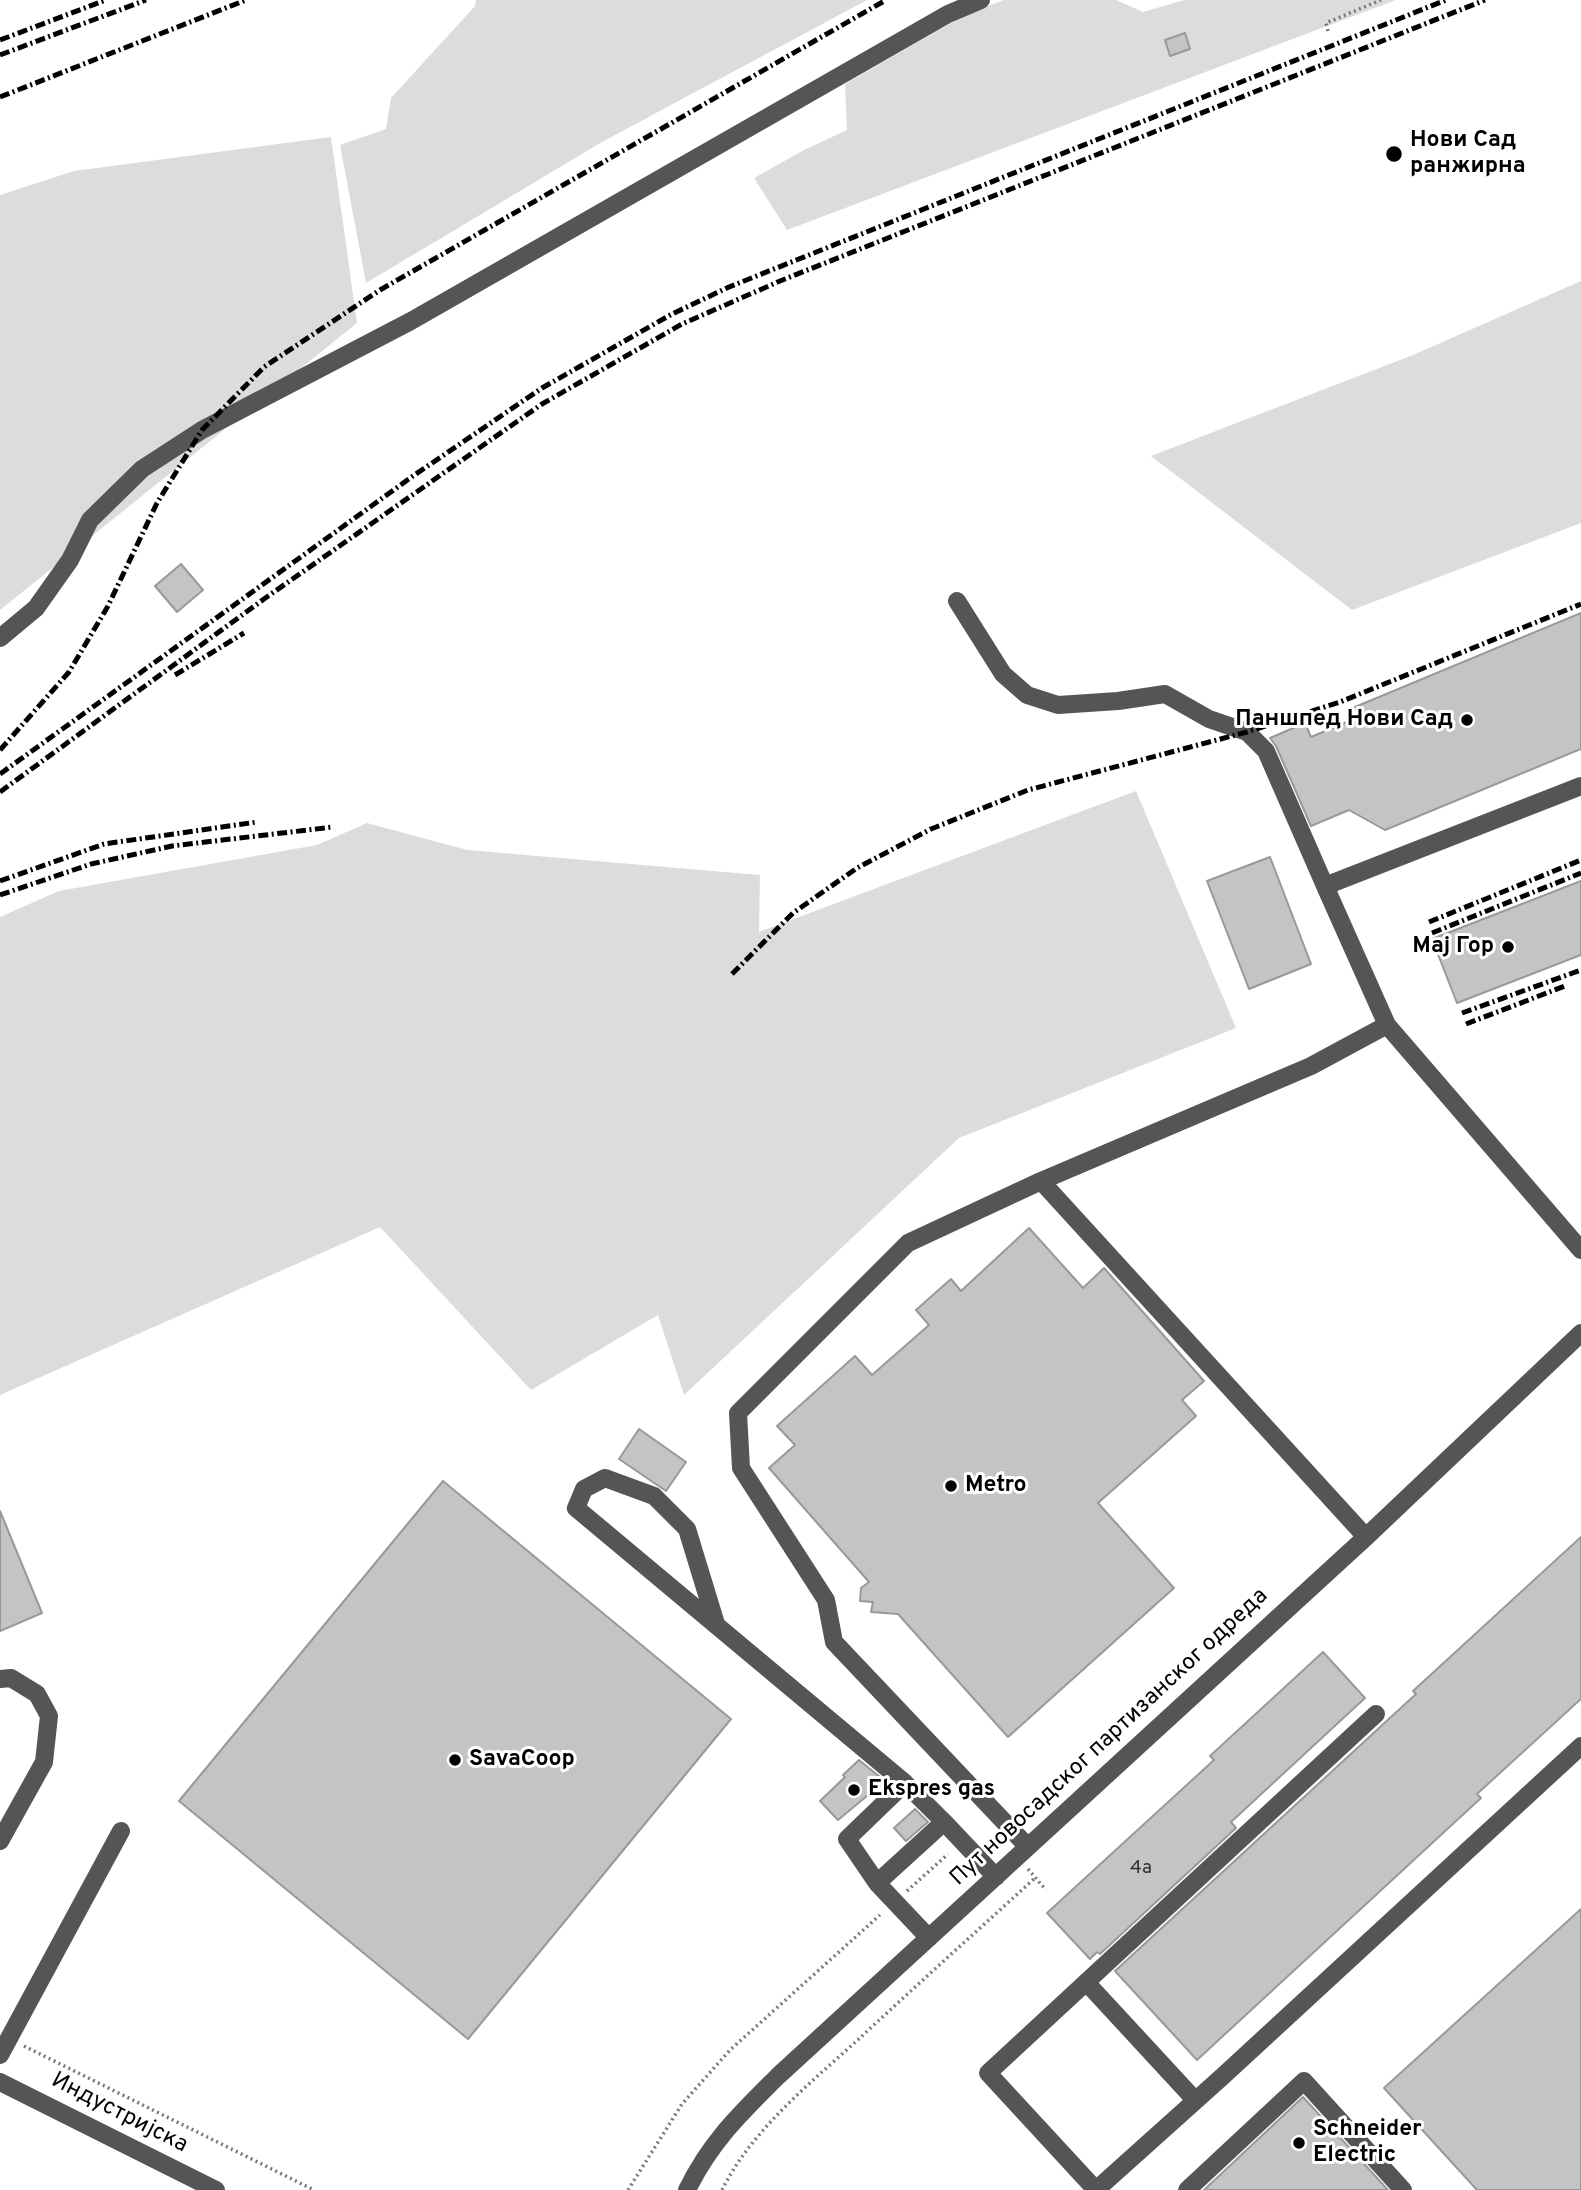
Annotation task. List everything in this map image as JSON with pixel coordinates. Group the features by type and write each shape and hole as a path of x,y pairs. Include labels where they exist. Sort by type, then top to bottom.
{"street":[{"path":"0,638 36,608 71,559 90,520 142,469 172,449 202,430 411,321 948,14 981,0"},
{"path":"957,601 1003,674 1027,695 1058,705 1118,701 1165,694 1209,719 1247,732 1266,751 1387,1025 1581,1250"},
{"path":"1325,886 1581,786"},
{"path":"1023,1852 834,1642 826,1600 741,1468 738,1413 908,1243 1041,1181 1311,1066 1387,1025"},
{"path":"1041,1181 1366,1537"},
{"name":"Пут новосадског партизанског одреда","path":"687,2190 700,2164 723,2131 778,2076 1366,1537 1581,1333"},
{"path":"716,1625 687,1528 654,1496 605,1478 584,1489 576,1508 905,1783 996,1877"},
{"path":"0,1679 11,1678 37,1694 49,1716 44,1762 0,1842"},
{"path":"1376,1714 988,2073 1096,2190 1581,1746"},
{"path":"905,1783 847,1839 877,1883 929,1938"},
{"path":"877,1883 944,1822"},
{"path":"0,2055 121,1831"},
{"path":"1086,1982 1195,2100"},
{"path":"1187,2190 1304,2081 1403,2190"},
{"name":"Индустријска","path":"0,2082 216,2190"}],"path":[{"path":"1328,32 1326,23 1381,0"},
{"path":"628,2190 682,2104 730,2049 962,1841"},
{"path":"1023,1852 1035,1878 1046,1890"},
{"path":"722,2190 747,2150 771,2123 1035,1878"},
{"path":"8,2038 314,2190"}],"shaded area":[{"path":"476,0 867,0 602,142 366,283 340,145 386,129 391,98 475,6"},
{"path":"1004,0 1116,0 1143,12 1184,0 1396,0 787,230 754,178 847,130 845,84 967,14"},
{"path":"331,137 357,323 0,610 0,195 74,171"},
{"path":"1581,281 1581,523 1352,610 1151,456 1413,355"},
{"path":"1136,791 1236,1028 959,1138 684,1395 658,1315 531,1390 380,1227 0,1395 0,917 59,891 317,845 367,823 467,850 760,875 759,932"}],"building":[{"path":"1185,33 1190,49 1170,56 1165,40"},
{"path":"181,564 203,590 177,612 155,586"},
{"name":"Паншпед Нови Сад","path":"1581,613 1581,749 1385,830 1349,810 1311,826 1270,738 1305,723 1311,737 1359,717 1355,707"},
{"path":"1270,857 1311,964 1249,989 1207,881"},
{"name":"Мај Гор","path":"1581,881 1581,955 1457,1003 1432,939"},
{"name":"Metro","path":"1029,1228 1083,1288 1104,1268 1204,1381 1182,1400 1196,1416 1098,1503 1174,1588 1008,1737 898,1614 871,1612 873,1602 860,1601 861,1588 869,1582 769,1468 795,1445 777,1426 855,1356 872,1375 929,1325 916,1310 951,1279 961,1291"},
{"path":"639,1429 686,1462 666,1491 619,1459"},
{"name":"SavaCoop","path":"443,1481 731,1719 468,2039 179,1801"},
{"path":"0,1511 42,1613 0,1631"},
{"path":"1581,1537 1581,1699 1477,1794 1481,1798 1197,2060 1115,1971 1416,1694 1413,1691"},
{"path":"1323,1652 1365,1698 1231,1822 1236,1828 1100,1954 1097,1952 1090,1959 1047,1913 1214,1760 1210,1756"},
{"name":"Ekspres gas","path":"859,1760 885,1781 838,1820 820,1801"},
{"path":"915,1809 928,1822 906,1841 894,1828"},
{"path":"1581,1909 1581,2190 1477,2190 1384,2088"},
{"name":"Schneider Electric","path":"1303,2097 1388,2190 1204,2190"}],"railway":[{"path":"0,40 106,0"},
{"path":"0,55 146,0"},
{"path":"0,97 246,0"},
{"path":"0,750 69,672 108,606 157,503 202,430 264,367 380,290 886,0"},
{"path":"0,774 413,476 542,388 672,314 729,287 1446,0"},
{"path":"0,792 264,599 542,404 682,324 780,281 1485,0"},
{"path":"732,974 793,913 857,868 931,829 1028,790 1247,732 1340,702 1581,604"},
{"path":"175,675 244,633"},
{"path":"0,881 104,844 257,822"},
{"path":"0,895 91,864 172,846 333,827"},
{"path":"1429,922 1581,860"},
{"path":"1432,933 1581,873"},
{"path":"1462,1013 1581,970"},
{"path":"1466,1024 1565,986"}],"place":[{"name":"Нови Сад ранжирна","path":"1394,154"},
{"name":"Паншпед Нови Сад","path":"1467,720"},
{"name":"Мај Гор","path":"1508,947"},
{"name":"Metro","path":"951,1486"},
{"name":"SavaCoop","path":"455,1760"},
{"name":"Ekspres gas","path":"854,1790"},
{"name":"Schneider Electric","path":"1299,2143"}]}
